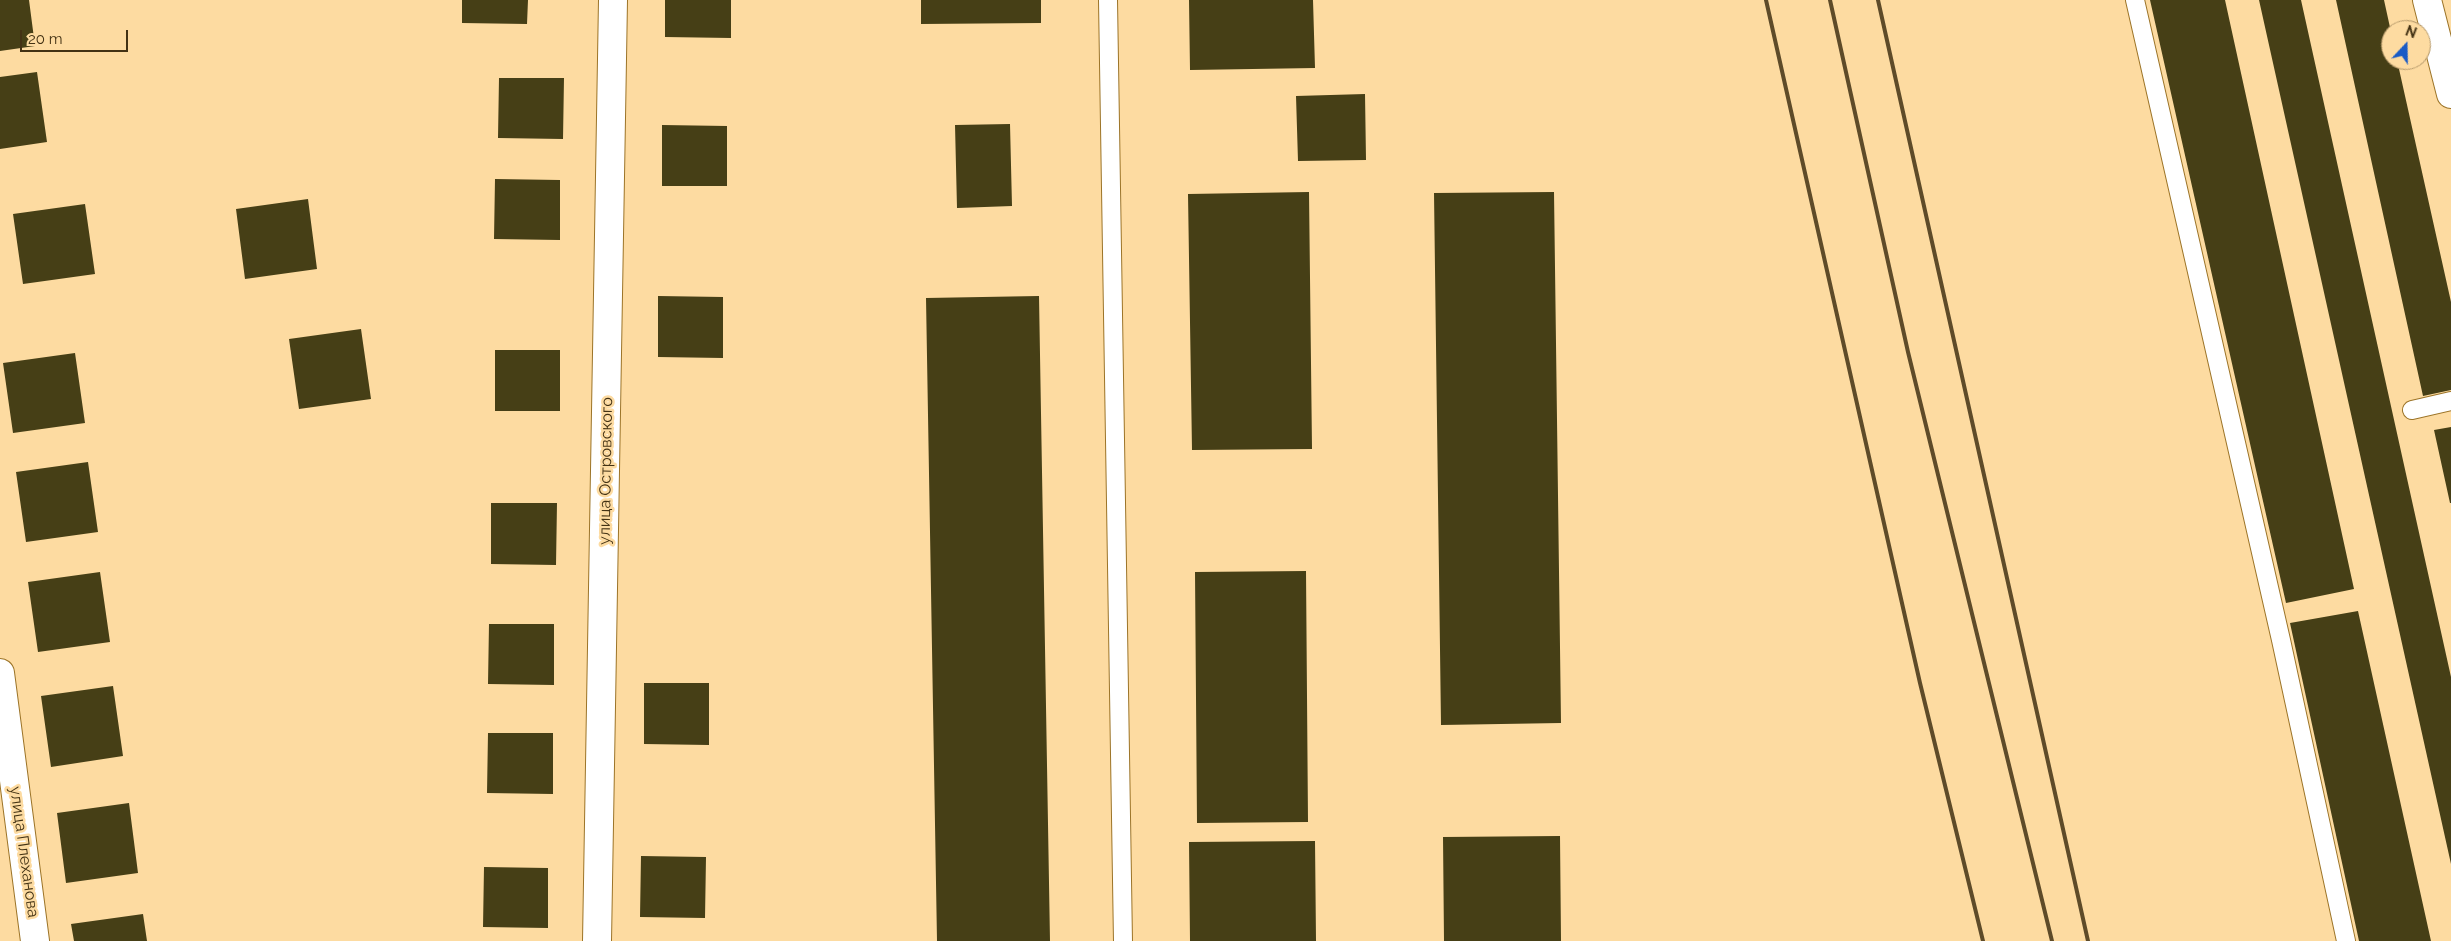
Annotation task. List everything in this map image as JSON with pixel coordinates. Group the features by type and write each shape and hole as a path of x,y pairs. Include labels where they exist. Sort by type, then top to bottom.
{"street":[{"name":"улица Островского","path":"597,941 613,0"},
{"path":"2427,0 2451,94"},
{"name":"улица Плеханова","path":"0,673 35,941"}],"lane":[{"path":"1108,0 1123,941"},
{"path":"2135,0 2279,631 2346,941"},
{"path":"2412,410 2451,401"}],"building":[{"path":"0,0 29,0 35,46 0,51"},
{"path":"462,0 528,0 527,24 462,23"},
{"path":"665,0 731,0 731,38 665,37"},
{"path":"921,0 1041,0 1041,23 921,24"},
{"path":"1189,0 1313,0 1315,68 1190,70"},
{"path":"2150,0 2225,0 2354,589 2286,603"},
{"path":"2259,0 2301,0 2451,677 2451,864"},
{"path":"2336,0 2384,0 2388,20 2381,20 2381,70 2399,70 2451,302 2451,390 2423,396"},
{"path":"37,72 47,142 0,149 0,77"},
{"path":"499,78 564,78 563,139 498,138"},
{"path":"1365,94 1366,160 1298,161 1296,96"},
{"path":"1010,124 1012,206 957,208 955,125"},
{"path":"662,125 727,126 727,186 662,186"},
{"path":"495,179 560,180 560,240 494,239"},
{"path":"1309,192 1312,449 1192,450 1188,194"},
{"path":"1554,192 1561,723 1441,725 1434,193"},
{"path":"308,199 317,269 245,279 236,209"},
{"path":"85,204 95,274 23,284 13,214"},
{"path":"658,296 723,297 723,358 658,357"},
{"path":"1039,296 1050,941 937,941 926,298"},
{"path":"361,329 371,399 299,409 289,339"},
{"path":"495,350 560,350 560,411 495,411"},
{"path":"75,353 85,423 13,433 3,363"},
{"path":"2451,427 2451,503 2450,503 2434,430"},
{"path":"88,462 98,532 26,542 16,472"},
{"path":"491,503 557,503 556,565 491,564"},
{"path":"1306,571 1308,822 1197,823 1195,572"},
{"path":"100,572 110,642 38,652 28,582"},
{"path":"2358,611 2431,941 2359,941 2290,623"},
{"path":"489,624 554,624 554,685 488,684"},
{"path":"644,683 709,683 709,745 644,744"},
{"path":"113,686 123,756 51,767 41,696"},
{"path":"488,733 553,733 553,794 487,793"},
{"path":"129,803 138,873 66,883 57,813"},
{"path":"1560,836 1561,941 1444,941 1443,837"},
{"path":"1315,841 1316,941 1190,941 1189,842"},
{"path":"641,856 706,857 705,918 640,917"},
{"path":"484,867 548,868 548,928 483,927"},
{"path":"143,914 147,941 74,941 71,924"}],"railway":[{"path":"1766,0 1920,683 1983,941"},
{"path":"1830,0 1908,352 2052,941"},
{"path":"1878,0 2088,941"}]}
